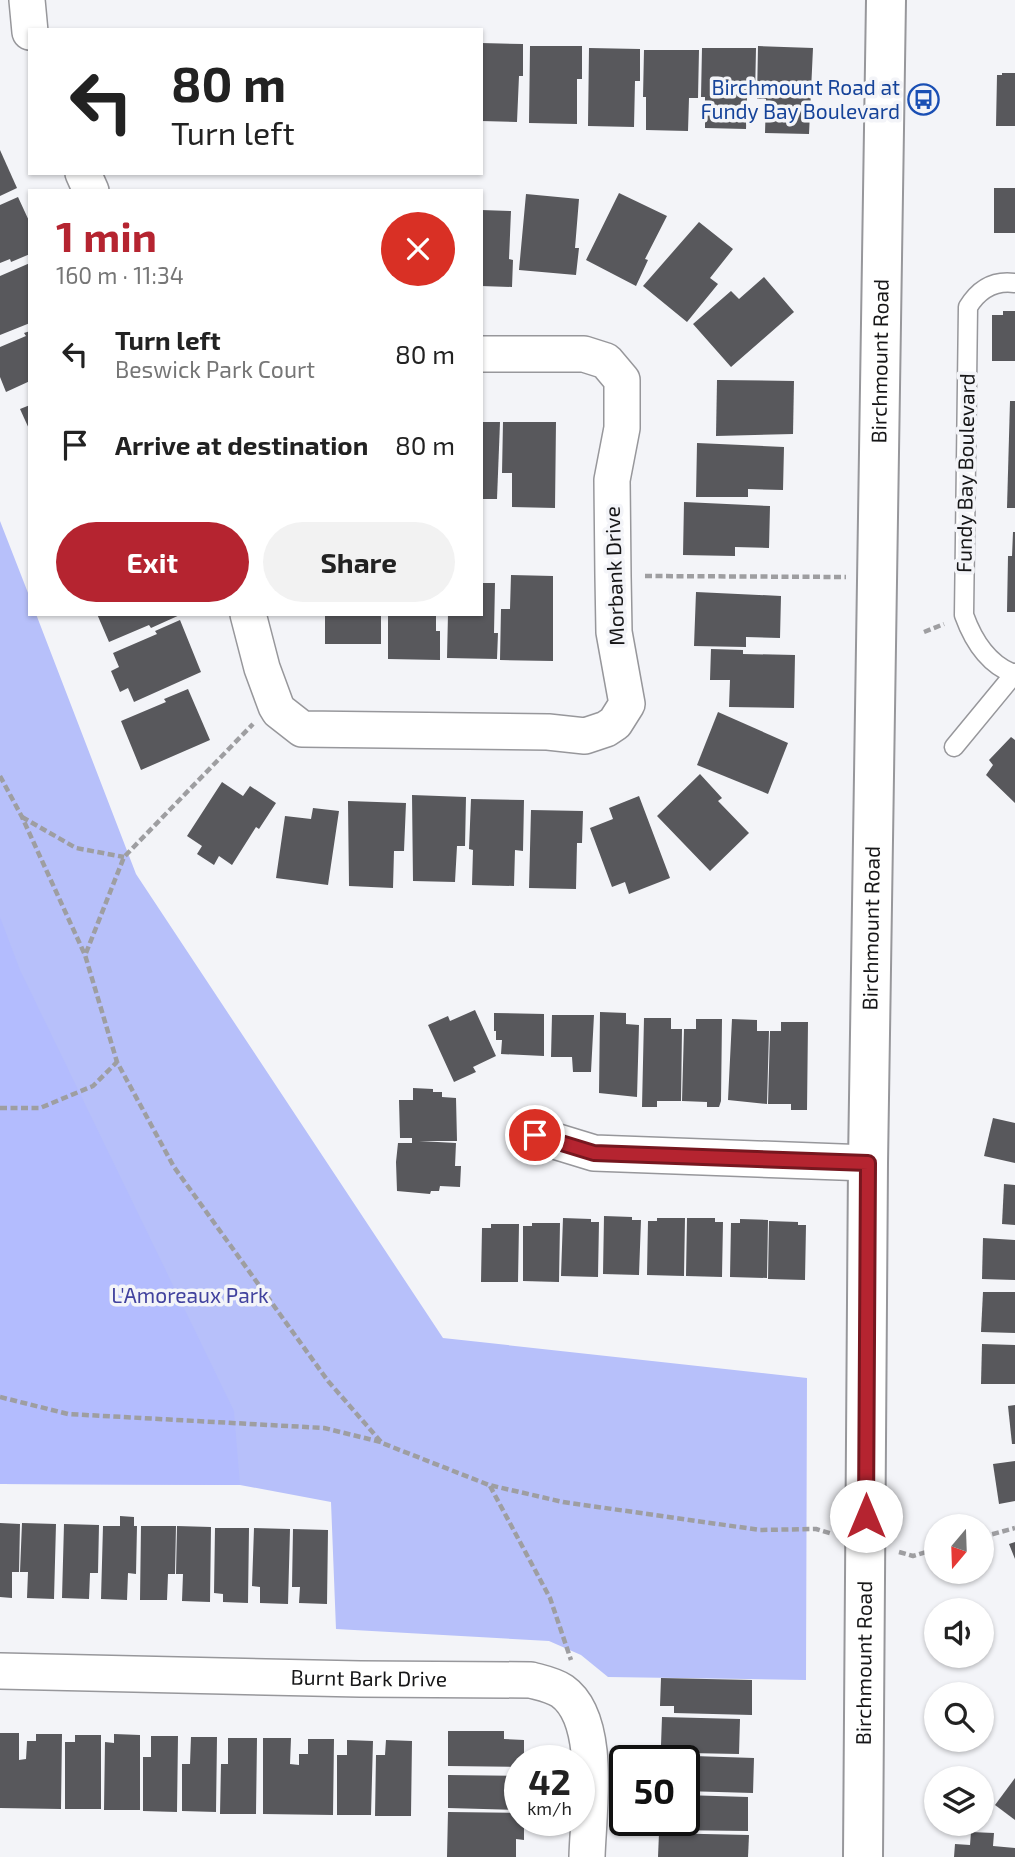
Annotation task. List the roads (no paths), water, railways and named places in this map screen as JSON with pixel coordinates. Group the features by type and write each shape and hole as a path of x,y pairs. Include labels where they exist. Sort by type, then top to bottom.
{"main road":[{"name":"Birchmount Road","path":"863,1857 868,1163 886,0"}],"street":[{"path":"27,0 30,28"},
{"name":"Morbank Drive","path":"249,616 262,668 279,711 302,729 548,732 585,736 615,723 627,704 614,632 613,576 612,480 622,428 622,380 606,361 584,354 483,354"},
{"path":"535,1135 594,1153 868,1163"},
{"name":"Burnt Bark Drive","path":"0,1671 531,1680 554,1686 564,1692 579,1708 590,1754 587,1857"}],"lane":[{"name":"Fundy Bay Boulevard","path":"954,747 1014,673 1003,670 985,654 971,636 964,615 968,307 984,289 996,283 1015,283"}],"place":[{"name":"Birchmount Road at Fundy Bay Boulevard","path":"923,100"}],"park label":[{"name":"L'Amoreaux Park","path":"190,1296"}]}
